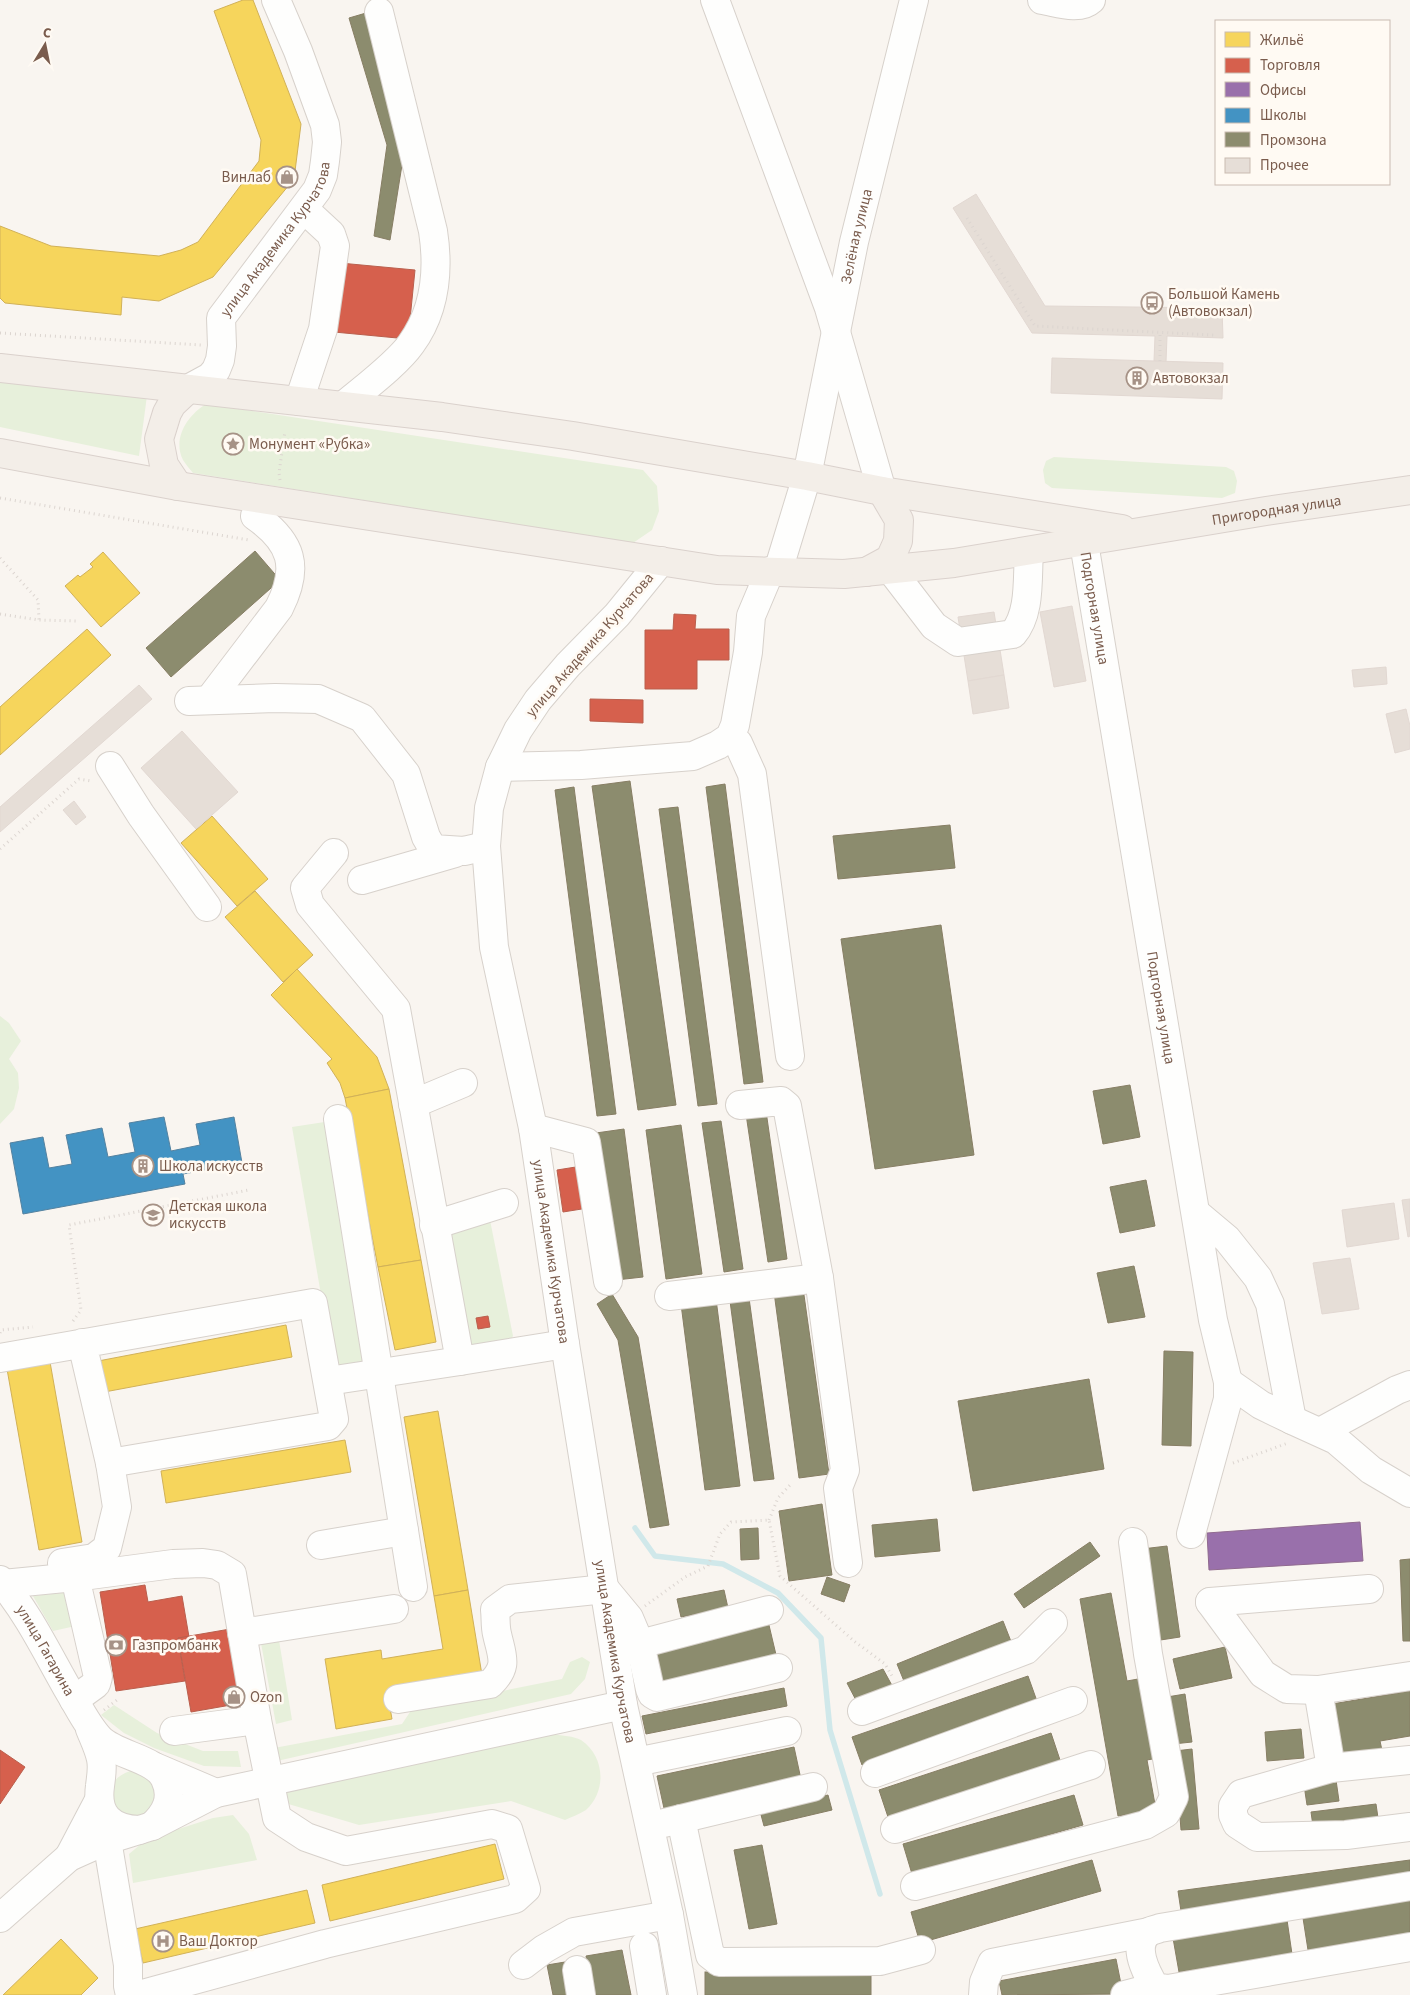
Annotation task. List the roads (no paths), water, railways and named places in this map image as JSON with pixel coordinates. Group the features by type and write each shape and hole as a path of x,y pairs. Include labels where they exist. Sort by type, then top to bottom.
{"main road":[{"path":"0,368 442,417 573,436 807,476 882,491 1143,532"},
{"name":"улица Академика Курчатова","path":"178,486 164,465 160,439 167,413 172,404 188,389"},
{"name":"Пригородная улица","path":"0,453 178,486 717,570 844,574 954,563 1084,543 1266,511 1410,490"},
{"path":"879,571 890,558 898,541 899,520 882,491"}],"street":[{"name":"улица Академика Курчатова","path":"188,389 210,377 216,370 222,346 221,318 304,209 317,190 323,175 327,142 325,125 298,51 276,0"},
{"path":"715,0 836,331 882,491"},
{"name":"Зелёная улица","path":"730,737 735,724 748,652 751,616 774,571 807,476 854,242 914,0"},
{"path":"1042,0 1076,6 1087,4 1091,0"},
{"path":"343,406 412,344 426,316 436,277 437,255 433,231 379,12"},
{"path":"299,402 323,329 336,246 331,234 304,209"},
{"path":"255,516 273,529 289,554 291,573 287,592 279,608 199,701 274,698 318,699 362,718 406,774 426,837 433,849 475,848"},
{"name":"Подгорная улица","path":"1084,543 1196,1213 1194,1244 1228,1382 1224,1414 1191,1534"},
{"path":"879,571 934,626 958,642 1013,634 1020,626 1024,614 1029,551"},
{"name":"улица Академика Курчатова","path":"661,561 618,623 568,665 538,700 518,730 500,767 489,808 475,848 533,1128 565,1344 623,1705 669,1915 683,1995"},
{"path":"500,767 581,765 693,756 718,746 730,737 738,742 752,774 790,1056"},
{"path":"100,774 140,815 207,907"},
{"path":"362,880 475,848"},
{"path":"334,853 305,888 310,905 396,1009 460,1361"},
{"path":"413,1104 463,1083"},
{"path":"740,1105 781,1101 787,1106 820,1278 845,1470 838,1488 848,1564"},
{"path":"338,1119 413,1587"},
{"path":"533,1128 586,1142 608,1281"},
{"path":"434,1225 504,1203"},
{"path":"1196,1213 1227,1239 1258,1278 1270,1304 1292,1420"},
{"path":"669,1296 820,1278"},
{"path":"0,1358 77,1333 314,1303 334,1419 328,1426 110,1463"},
{"path":"69,1856 99,1793 105,1775 116,1765 128,1760 149,1764 164,1777 169,1790 169,1797 162,1816 145,1828 125,1830 112,1823 103,1813 99,1793 102,1772 101,1759 81,1711 84,1694 96,1684 98,1677 61,1563 94,1558 107,1548 117,1507 110,1463 77,1333"},
{"path":"328,1381 565,1344"},
{"path":"1228,1382 1261,1405 1336,1440 1371,1470 1410,1493"},
{"path":"1320,1432 1396,1390 1410,1385"},
{"path":"321,1545 404,1531"},
{"path":"914,1886 1145,1825 1166,1813 1174,1797 1148,1654 1133,1542"},
{"path":"2,1582 65,1578 172,1564 203,1563 217,1566 232,1574 257,1720 278,1818 306,1837 346,1850 492,1824 508,1829 526,1889 516,1899 325,1944 139,1995"},
{"name":"улица Гагарина","path":"2,1582 29,1619 81,1711"},
{"path":"398,1699 490,1684 500,1674 504,1663 496,1631 495,1610 510,1599 605,1589 629,1618 640,1644 650,1689 652,1694 657,1697 778,1668"},
{"path":"1369,1589 1210,1602 1262,1674 1287,1689 1318,1690 1410,1676"},
{"path":"242,1633 394,1609"},
{"path":"640,1644 769,1610"},
{"path":"862,1711 1026,1650 1053,1623"},
{"path":"1318,1690 1331,1768"},
{"path":"875,1773 1073,1701"},
{"path":"0,1918 69,1856 107,1840 145,1828 216,1793 623,1705"},
{"path":"81,1711 100,1739 111,1747 123,1754 216,1793"},
{"path":"174,1732 257,1720"},
{"path":"636,1762 787,1731"},
{"path":"1410,1760 1331,1768 1241,1794 1233,1806 1233,1815 1237,1824 1257,1837 1346,1835 1410,1827"},
{"path":"895,1830 1091,1765"},
{"path":"650,1826 813,1787"},
{"path":"681,1819 710,1955 719,1962 880,1961 921,1950"},
{"path":"107,1840 128,1964 130,1995"},
{"path":"983,1995 984,1982 992,1964 1149,1932 1160,1928 1410,1886"},
{"path":"523,1965 544,1949 574,1932 669,1915"},
{"path":"1149,1932 1143,1939 1141,1950 1146,1973 1155,1987"},
{"path":"644,1946 652,1995"},
{"path":"1125,1995 1155,1987 1168,1989 1410,1947"}],"waterway":[{"path":"635,1528 655,1556 723,1564 778,1593 821,1638 830,1730 880,1894"}],"place":[{"name":"Винлаб","path":"287,177"},
{"name":"Большой Камень (Автовокзал)","path":"1152,303"},
{"name":"Автовокзал","path":"1137,378"},
{"name":"Монумент «Рубка»","path":"233,444"},
{"name":"Школа искусств","path":"143,1166"},
{"name":"Детская школа искусств","path":"153,1215"},
{"name":"Газпромбанк","path":"116,1645"},
{"name":"Ozon","path":"234,1697"},
{"name":"Ваш Доктор","path":"163,1941"}]}
